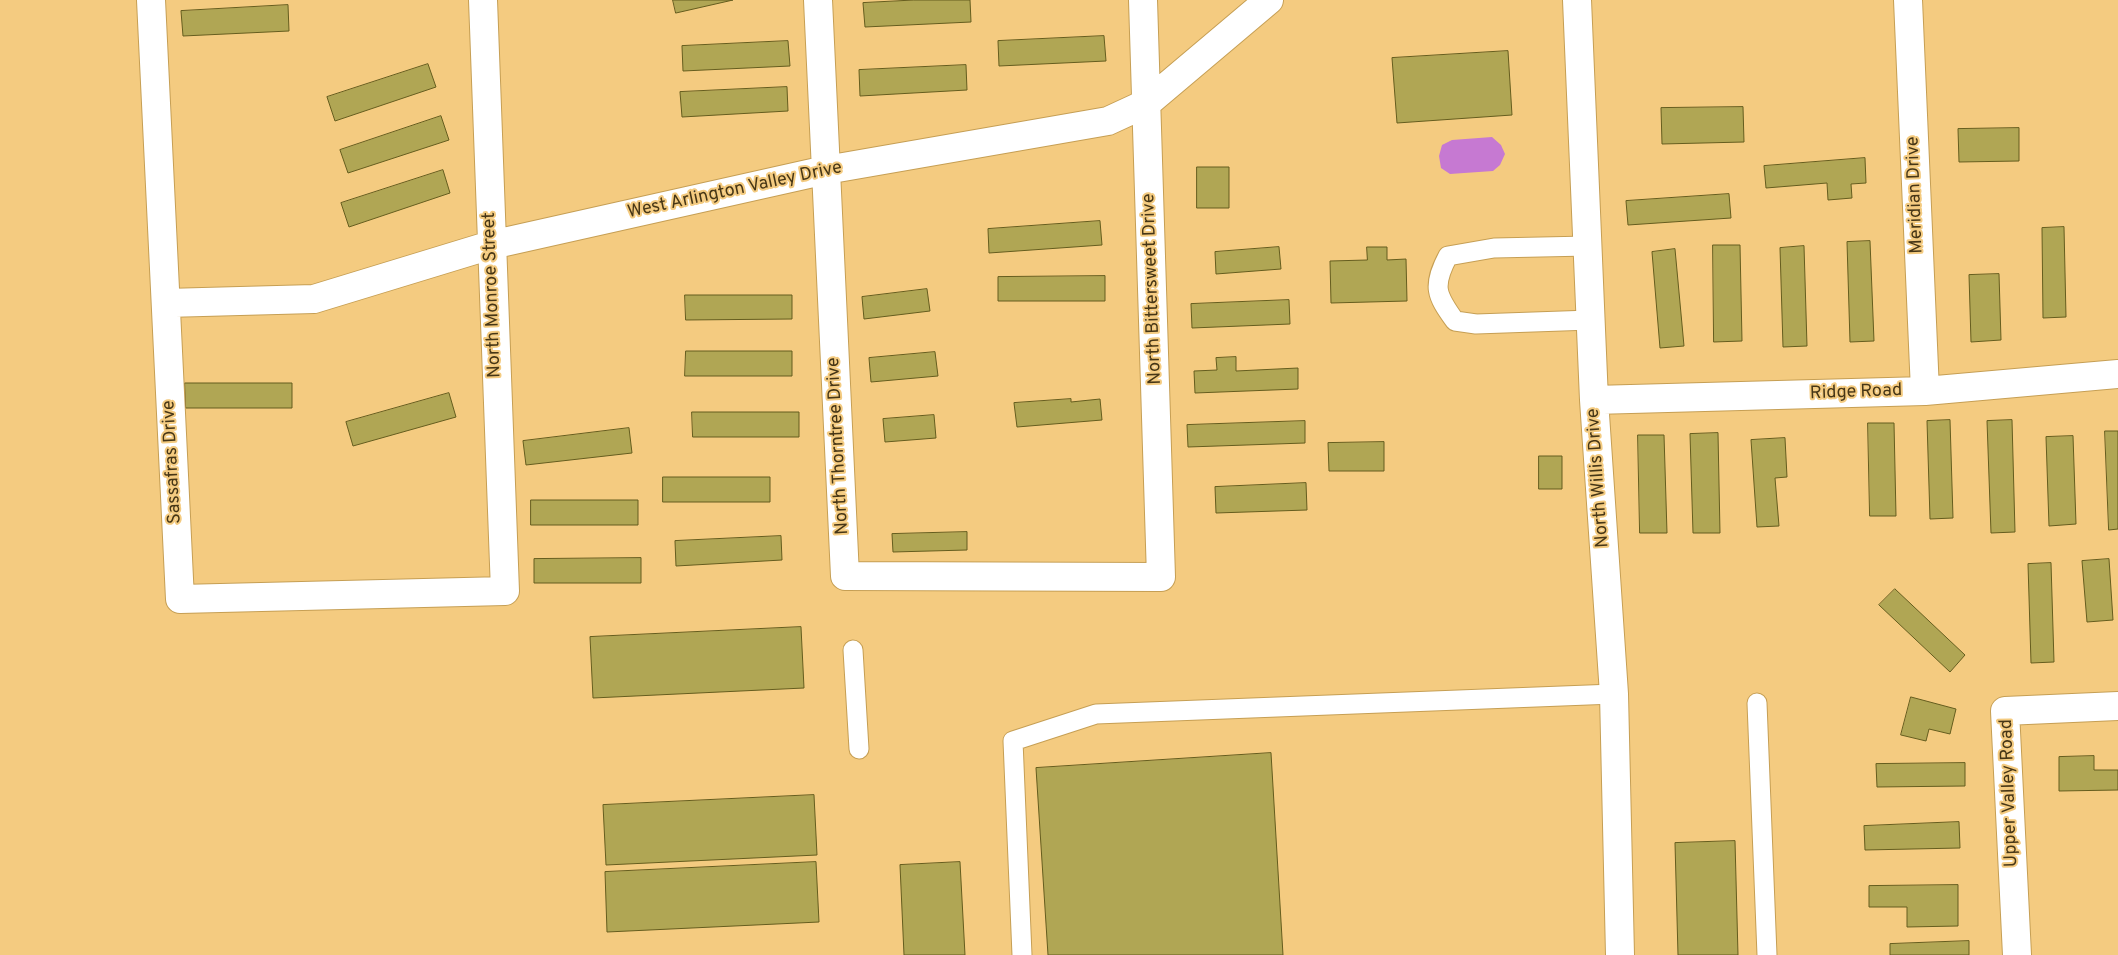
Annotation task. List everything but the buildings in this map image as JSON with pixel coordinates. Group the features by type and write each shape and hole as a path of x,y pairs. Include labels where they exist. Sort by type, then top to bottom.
{"street":[{"name":"Sassafras Drive","path":"151,0 180,599 505,591"},
{"name":"North Monroe Street","path":"484,0 491,245 505,591"},
{"name":"North Thorntree Drive","path":"818,0 845,576 1161,577"},
{"name":"North Bittersweet Drive","path":"1143,0 1161,577"},
{"name":"West Arlington Valley Drive","path":"166,303 314,299 491,245 826,170 1108,121 1147,103 1270,0"},
{"name":"North Willis Drive","path":"1577,0 1594,400 1614,694 1620,955"},
{"name":"Meridian Drive","path":"1908,0 1924,391"},
{"name":"Ridge Road","path":"1594,400 1924,391 2118,374"},
{"name":"Upper Valley Road","path":"2016,955 2005,711 2118,706"}],"lane":[{"path":"1588,246 1494,248 1448,256 1439,274 1439,299 1455,321 1476,324 1591,320"},
{"path":"853,650 859,749"},
{"path":"1022,955 1013,741 1096,714 1614,694"},
{"path":"1757,703 1767,955"}],"shaded area":[{"path":"1492,137 1501,145 1505,154 1500,165 1493,171 1450,174 1441,168 1439,156 1442,145 1452,140"}]}
